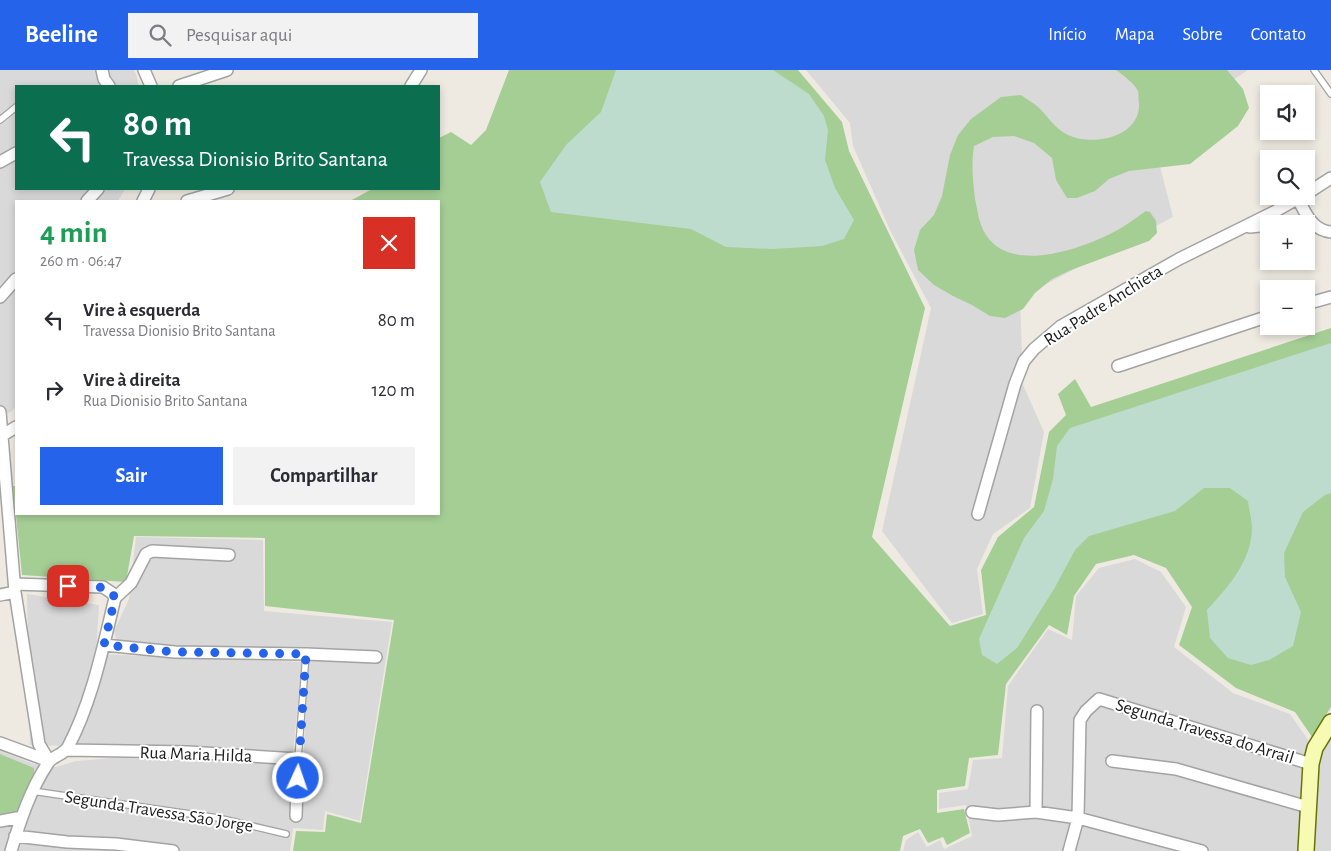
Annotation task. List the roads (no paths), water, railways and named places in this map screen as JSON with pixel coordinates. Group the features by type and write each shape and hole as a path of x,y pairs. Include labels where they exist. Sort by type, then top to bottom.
{"street":[{"path":"102,70 104,79 108,85"},
{"path":"144,70 152,85"},
{"path":"182,85 227,70"},
{"path":"412,85 421,70"},
{"path":"0,162 15,154"},
{"name":"Rua Padre Anchieta","path":"1315,188 1331,178"},
{"path":"87,200 97,190"},
{"path":"191,200 225,190"},
{"name":"Rua Padre Anchieta","path":"978,514 1015,384 1024,361 1034,348 1061,326 1083,313 1179,259 1285,205"},
{"path":"1243,227 1260,226"},
{"path":"1315,226 1324,232 1331,232"},
{"path":"0,297 15,280"},
{"path":"1315,301 1331,296"},
{"path":"1118,366 1260,319"},
{"path":"0,412 15,588 39,744 49,761"},
{"path":"3,436 15,428"},
{"path":"10,851 32,792 49,761 66,750 81,718 104,645 115,598 131,583 146,554 152,551 229,555"},
{"path":"0,595 15,588 103,587 112,593 115,598"},
{"path":"104,645 175,652 376,657"},
{"name":"Segunda Travessa do Arrail","path":"1078,818 1080,720 1086,711 1099,699 1311,764"},
{"path":"1036,812 1037,711"},
{"path":"1306,851 1311,764 1315,748 1331,722"},
{"path":"0,743 49,761"},
{"name":"Rua Maria Hilda","path":"66,750 188,752 298,759"},
{"path":"296,816 298,759"},
{"path":"1112,761 1176,769 1308,807"},
{"path":"972,812 998,815 1036,812 1078,818 1202,851"},
{"path":"0,821 22,817"},
{"path":"1068,851 1078,818"},
{"path":"15,836 67,842 116,844 173,851"}],"lane":[{"path":"1314,70 1331,94"},
{"path":"0,120 15,108"},
{"path":"298,759 306,654"},
{"name":"Segunda Travessa São Jorge","path":"32,792 218,818 286,834"}]}
